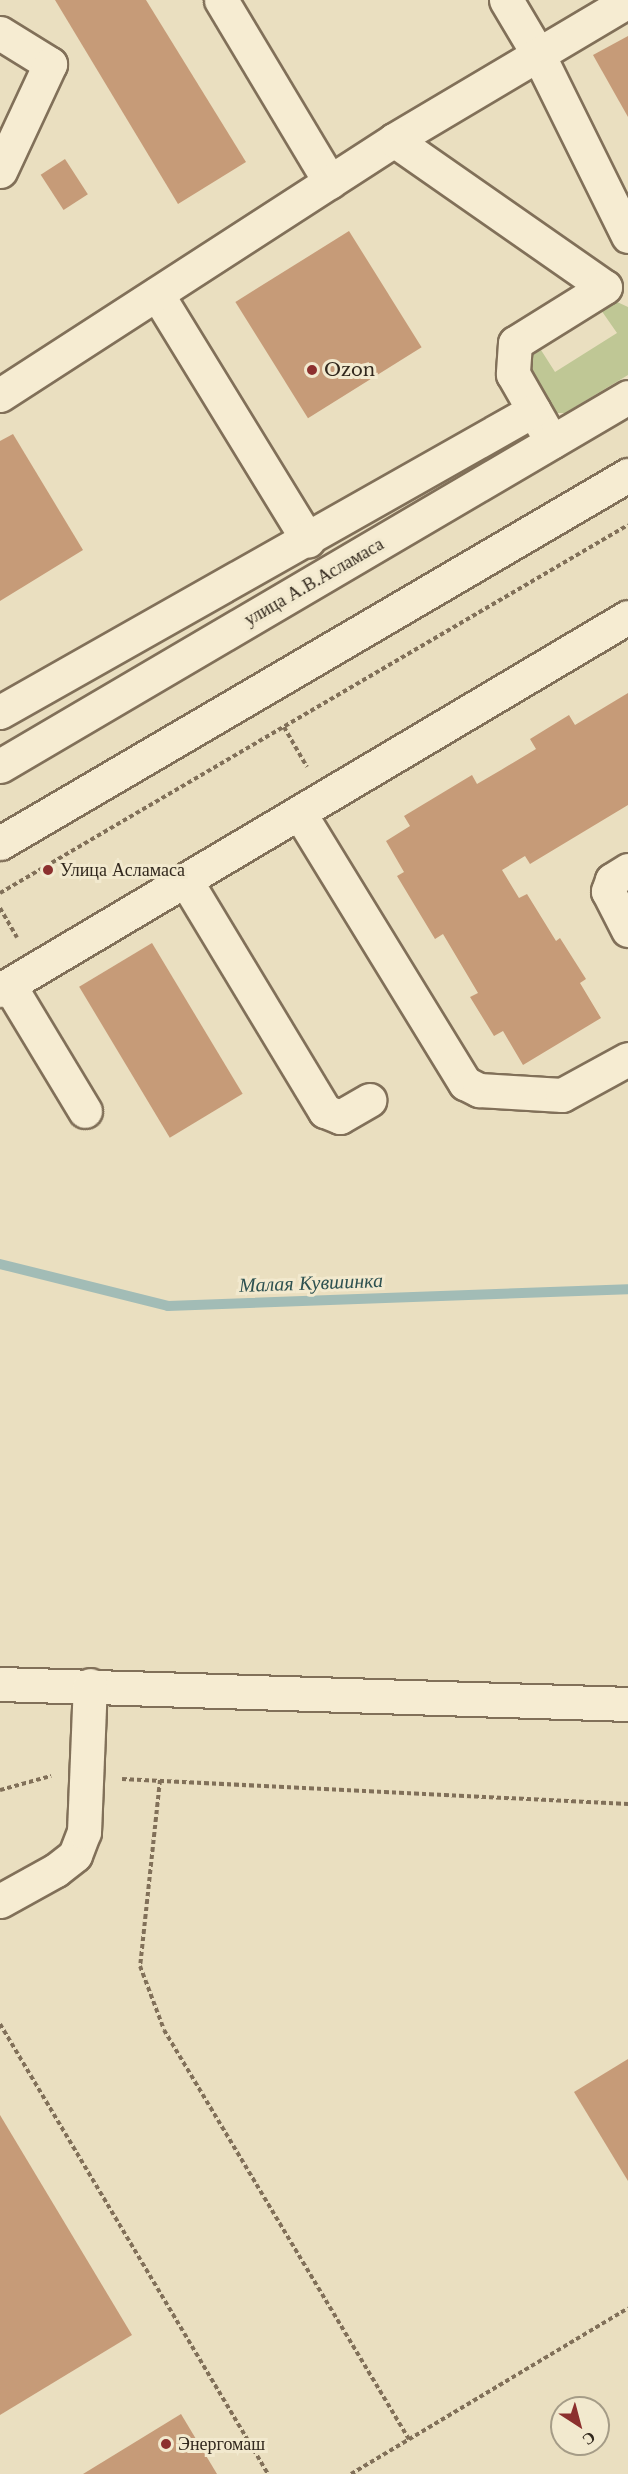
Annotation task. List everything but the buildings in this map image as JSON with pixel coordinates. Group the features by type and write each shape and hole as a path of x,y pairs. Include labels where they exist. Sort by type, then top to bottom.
{"street":[{"path":"221,0 330,182"},
{"path":"506,0 538,54 628,236"},
{"path":"2,389 157,294 394,140 628,1"},
{"path":"0,33 50,64 0,171"},
{"path":"394,140 617,281 515,343 513,374 552,442"},
{"path":"157,294 308,540"},
{"name":"улица А.В.Асламаса","path":"0,766 628,397"},
{"path":"0,712 308,540 534,410"},
{"path":"0,843 628,475"},
{"path":"86,1111 5,987 628,617"},
{"path":"313,806 465,1083 480,1090 562,1095 628,1059"},
{"path":"628,870 612,880 608,891 628,930"},
{"path":"186,881 325,1111 340,1117 370,1100"},
{"path":"0,1684 90,1685 628,1704"},
{"path":"0,1901 56,1870 75,1855 84,1832 90,1685"}],"path":[{"path":"0,893 628,525"},
{"path":"284,727 313,806"},
{"path":"409,2439 164,2030 156,2009 140,1966 160,1780 628,1804"},
{"path":"0,2024 268,2474"},
{"path":"351,2474 628,2308"}],"green space":[{"path":"615,301 628,307 628,375 565,413 555,413 532,377 530,357 541,350 555,372 617,333 601,310"}],"waterway":[{"name":"Малая Кувшинка","path":"0,1264 168,1306 628,1289"}],"place":[{"name":"Ozon","path":"312,370"},
{"name":"Улица Асламаса","path":"48,870"},
{"name":"Энергомаш","path":"166,2444"}]}
